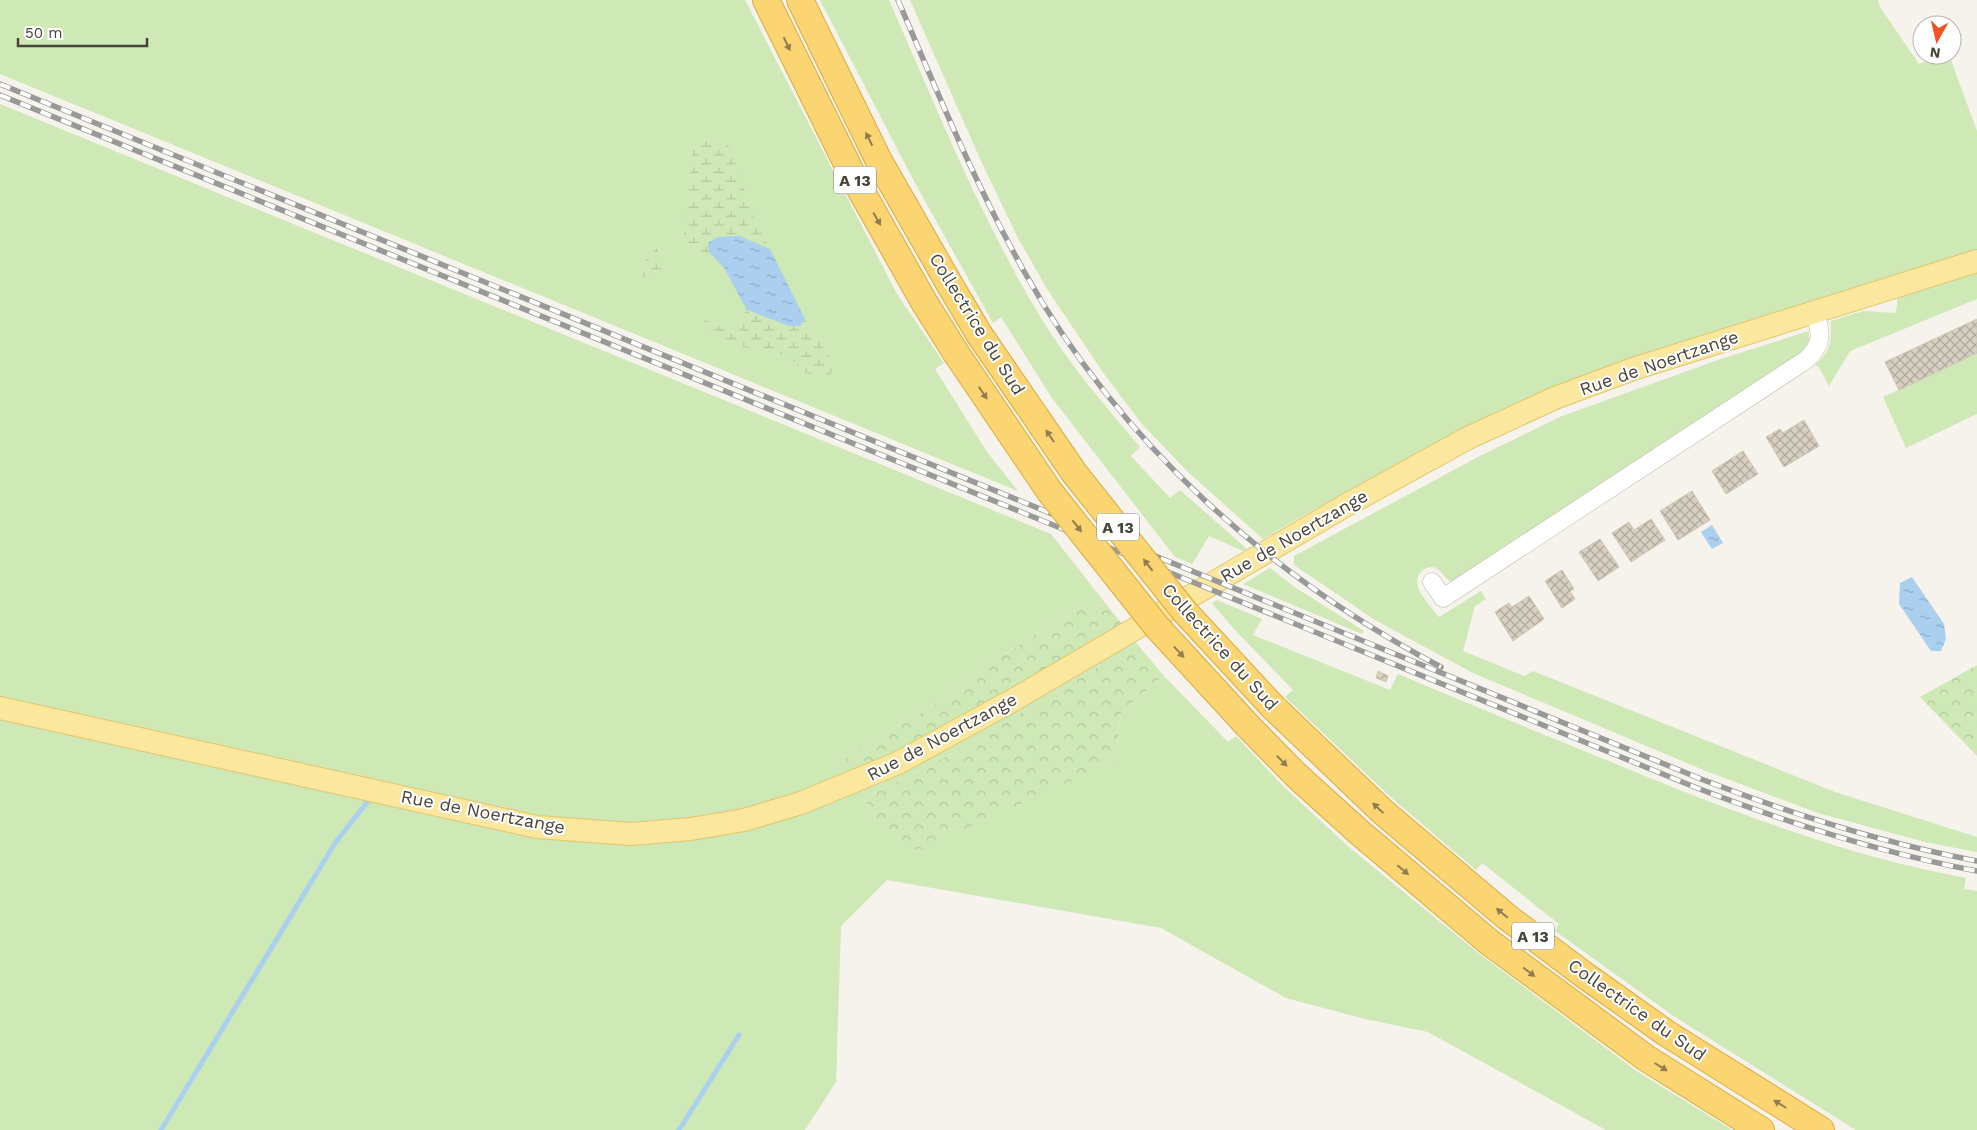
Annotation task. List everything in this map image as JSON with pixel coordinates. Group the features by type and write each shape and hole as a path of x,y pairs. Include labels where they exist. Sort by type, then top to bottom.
{"highway":[{"name":"Collectrice du Sud","path":"766,0 855,180 924,302 956,353 1050,492 1156,627 1296,776 1360,834 1489,942 1646,1058 1761,1130"},
{"name":"Collectrice du Sud","path":"800,0 879,161 980,334 1075,474 1185,612 1273,707 1383,812 1507,917 1583,974 1666,1032 1821,1130"}],"main road":[{"name":"Rue de Noertzange","path":"0,708 537,827 631,834 691,829 744,820 801,803 898,763 1014,699 1311,526 1468,438 1555,398 1633,369 1977,261"}],"street":[{"path":"1432,582 1443,598 1806,360 1817,350 1821,336 1815,312"}],"green space":[{"path":"0,0 745,0 897,294 944,363 935,369 987,452 1018,491 0,74","holes":["724,268 789,326 748,310"]},
{"path":"820,0 889,0 978,201 1019,280 1063,352 1140,447 1131,456 1170,498 1180,490 1247,549 1243,551 1209,536 1192,564 1175,557 1052,398 1001,317 993,323 915,183"},
{"path":"910,0 1878,0 1880,7 1912,54 1912,65 1953,65 1977,131 1977,251 1419,453 1263,539 1188,472 1142,424 1104,374 1047,289 1017,236 981,161"},
{"path":"0,104 1051,534 1106,604 1076,610 983,667 929,708 846,758 855,773 1122,624 1137,644 951,754 864,799 874,818 1115,762 1121,712 1164,676 1228,742 1236,736 1285,788 1350,848 1477,952 1638,1072 1732,1130 1606,1130 1428,1032 1365,1019 1286,998 1161,928 887,880 841,926 836,1082 805,1130 0,1130"},
{"path":"704,139 721,140 731,148 751,212 770,249 739,236 708,243 709,252 694,253 683,237 693,148"},
{"path":"657,248 661,264 660,278 644,277 633,273"},
{"path":"1977,271 1977,299 1850,351 1829,386 1819,367 1815,365 1828,350 1831,321 1863,311 1895,313 1897,297"},
{"path":"747,310 789,326 800,326 805,319 833,363 831,374 822,377 802,372 797,365 785,356 743,347 707,335 702,326 705,320 721,327 738,321"},
{"path":"1809,331 1809,344 1804,352 1466,583 1450,581 1438,569 1431,567 1423,570 1418,576 1417,582 1422,595 1439,617 1481,591 1486,599 1475,606 1463,651 1524,676 1533,671 1835,792 1977,837 1977,852 1925,842 1818,813 1706,771 1473,673 1375,620 1294,565 1294,556 1476,458 1562,416 1721,359"},
{"path":"1977,353 1977,414 1906,448 1883,397"},
{"path":"1270,568 1296,588 1364,631 1362,634 1243,584"},
{"path":"1217,600 1262,619 1253,635 1390,690 1398,674 1742,814 1875,857 1966,878 1964,889 1977,891 1977,1130 1856,1130 1675,1017 1555,931 1559,924 1482,863 1476,870 1394,800 1285,697 1293,690 1234,629 1212,603"},
{"path":"1106,604 1122,624 1011,691 855,773 845,758 929,708 983,667 1076,610"},
{"path":"1137,644 1164,676 1121,712 1115,762 917,851 874,818 864,799 951,754"},
{"path":"1977,665 1977,756 1920,697"}],"water":[{"path":"739,236 770,249 805,319 800,326 789,326 747,310 724,268 709,252 708,243 718,237"},
{"path":"1712,525 1723,543 1712,549 1701,532"},
{"path":"1912,577 1944,624 1946,639 1941,651 1931,651 1899,604 1900,583"}],"building":[{"path":"1977,319 1977,353 1899,390 1885,362"},
{"path":"1804,420 1819,446 1784,467 1766,437 1780,429 1783,433"},
{"path":"1743,451 1758,474 1726,494 1712,471"},
{"path":"1692,491 1710,520 1678,540 1660,511"},
{"path":"1651,519 1665,540 1631,562 1612,533 1629,522 1634,530"},
{"path":"1600,539 1619,567 1598,581 1579,552"},
{"path":"1562,570 1574,589 1570,591 1575,599 1562,608 1545,581"},
{"path":"1529,596 1544,619 1513,641 1495,612 1509,603 1512,607"},
{"path":"1378,671 1388,676 1386,682 1376,678"}],"waterway":[{"path":"161,1130 335,843 368,801"},
{"path":"679,1130 739,1035"}],"railway":[{"path":"898,0 958,138 1007,240 1063,335 1106,394 1153,449 1204,500 1259,547 1317,591 1378,631 1441,667"},
{"path":"0,84 1701,779 1803,816 1906,846 1977,861"},
{"path":"0,95 1697,788 1835,836 1941,864 1977,871"}]}
